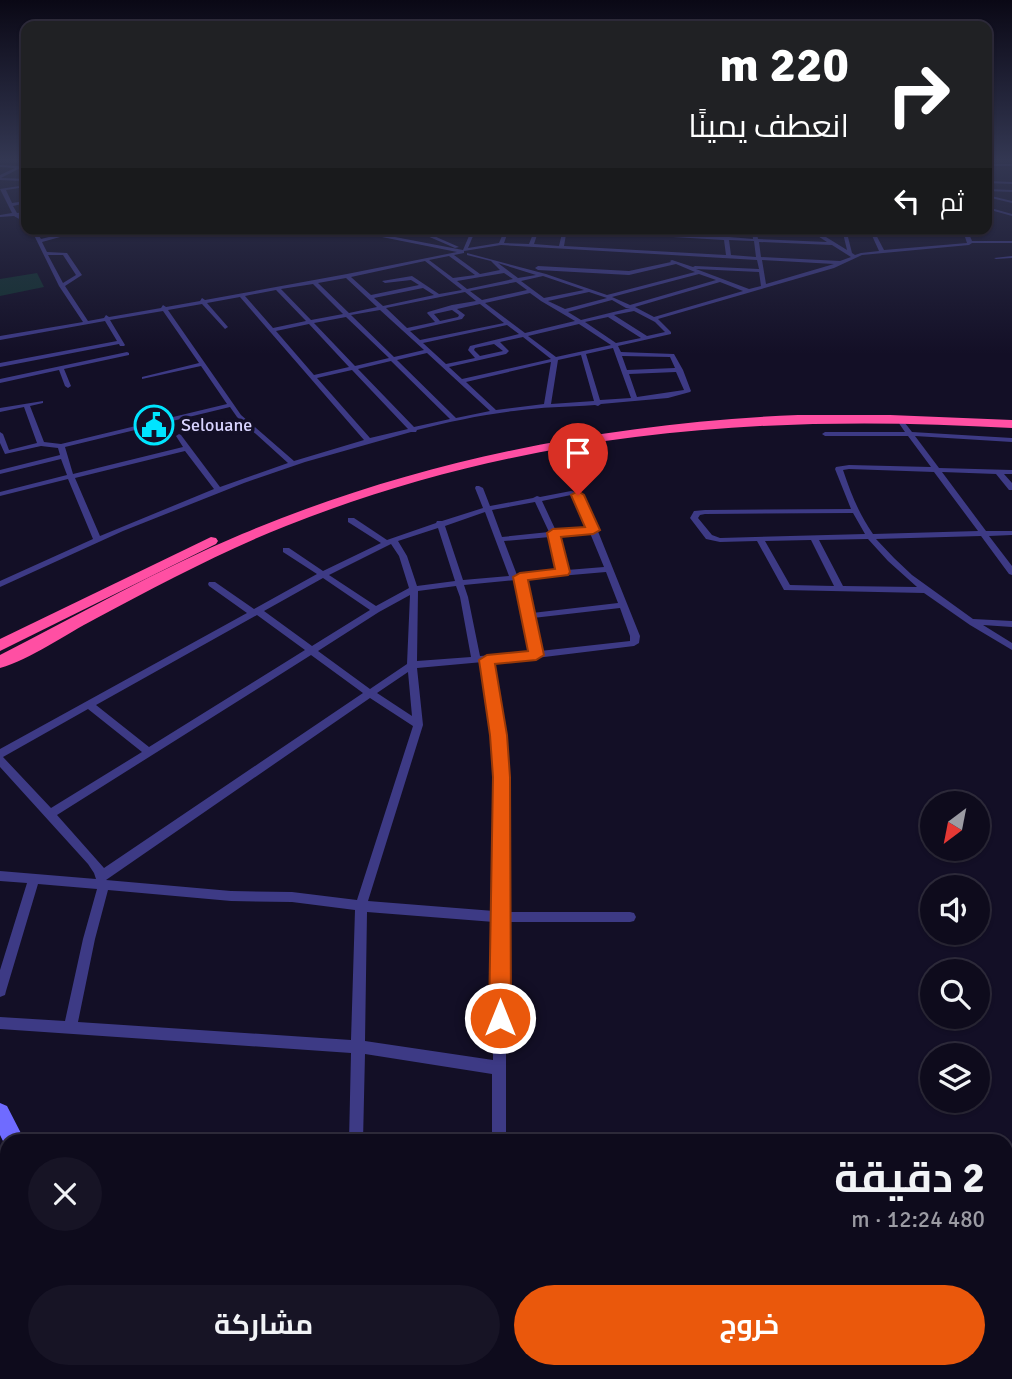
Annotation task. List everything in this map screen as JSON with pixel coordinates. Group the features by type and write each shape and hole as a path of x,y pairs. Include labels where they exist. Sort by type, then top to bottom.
{"highway":[{"path":"0,646 188,551 258,521 363,484 453,459 570,435 720,416 852,411 1012,418"},
{"path":"0,662 252,535 334,503 432,474 544,447 661,429 766,420 899,419 1012,424"}],"street":[{"path":"36,235 62,286 85,320"},
{"path":"40,241 64,235"},
{"path":"376,235 467,252"},
{"path":"387,235 397,239"},
{"path":"429,235 492,261 520,267 609,298 653,319 669,333 461,382"},
{"path":"425,244 440,239 442,235"},
{"path":"467,252 472,235"},
{"path":"501,244 505,235"},
{"path":"531,246 535,235"},
{"path":"561,247 564,235"},
{"path":"669,254 672,235"},
{"path":"690,235 834,244"},
{"path":"726,235 729,257"},
{"path":"755,235 764,286"},
{"path":"819,235 852,255"},
{"path":"846,235 852,255"},
{"path":"874,235 882,252"},
{"path":"902,235 909,250"},
{"path":"931,235 937,247"},
{"path":"968,235 971,242"},
{"path":"699,256 701,237"},
{"path":"653,319 842,263 852,255 971,242 1012,242"},
{"path":"0,336 347,276 501,244 842,263"},
{"path":"47,253 65,254 79,276 62,286"},
{"path":"649,253 748,291"},
{"path":"451,255 480,275"},
{"path":"996,258 1012,257"},
{"path":"426,261 555,359"},
{"path":"492,261 542,300 564,311 615,345 635,399"},
{"path":"520,267 629,273 675,263"},
{"path":"54,269 73,266"},
{"path":"687,267 760,271"},
{"path":"372,271 398,291"},
{"path":"453,281 504,271"},
{"path":"564,311 699,272"},
{"path":"272,330 544,275"},
{"path":"347,276 495,412"},
{"path":"385,281 412,278 438,296"},
{"path":"479,359 472,347 609,315 721,280"},
{"path":"314,282 456,421"},
{"path":"370,297 424,286"},
{"path":"277,288 414,430"},
{"path":"439,323 430,313 531,291"},
{"path":"542,300 588,291"},
{"path":"240,293 369,441"},
{"path":"202,300 225,327"},
{"path":"163,307 231,405 254,430 291,462"},
{"path":"405,330 460,318 461,315 452,307"},
{"path":"609,315 645,338"},
{"path":"0,381 128,356 106,317"},
{"path":"418,342 509,323"},
{"path":"0,365 120,342"},
{"path":"445,366 504,353 506,351 496,342"},
{"path":"313,377 429,351"},
{"path":"583,352 598,404"},
{"path":"57,353 68,386"},
{"path":"0,584 218,489 291,462 495,412 598,404 688,391 672,355 618,354"},
{"path":"547,407 555,359"},
{"path":"144,378 202,364"},
{"path":"625,372 680,370"},
{"path":"0,410 41,402"},
{"path":"26,405 41,444"},
{"path":"0,434 6,453 41,444 61,446 231,405"},
{"path":"899,419 1012,572"},
{"path":"825,434 909,434 1012,440"},
{"path":"180,436 218,489"},
{"path":"61,446 71,478 98,540"},
{"path":"0,494 187,448"},
{"path":"0,472 64,456"},
{"path":"1012,472 841,468 840,471 871,536 927,590 968,622 1012,647"},
{"path":"998,472 1012,488"},
{"path":"479,488 517,577 536,655"},
{"path":"0,754 322,575 390,542 440,523 537,498 578,495 635,636 634,643 629,645 412,665 369,694 102,881 70,1028"},
{"path":"537,498 553,533 563,572"},
{"path":"857,511 705,512 694,515 709,537 715,539 1012,533"},
{"path":"351,520 390,542 403,556 414,589 412,665 418,725 361,906 356,1134"},
{"path":"440,523 460,583 498,735 501,777 499,1134"},
{"path":"500,539 593,530"},
{"path":"813,537 840,589"},
{"path":"760,539 787,588 927,590"},
{"path":"286,550 376,610"},
{"path":"49,815 376,610 414,589 609,569"},
{"path":"212,584 418,725"},
{"path":"527,615 623,605"},
{"path":"968,622 1012,624"},
{"path":"89,705 150,753"},
{"path":"0,760 102,881"},
{"path":"0,876 102,881 231,896 292,897 361,906 500,917 629,917"},
{"path":"0,992 34,878"},
{"path":"0,1023 359,1048 499,1068"},
{"path":"0,1113 10,1134"}],"green space":[{"path":"37,273 44,287 0,296 0,279"}],"place":[{"name":"Selouane","path":"154,425"}],"route":[{"path":"500,1018 501,777 487,660 536,655 520,577 563,572 553,533 593,530 578,495"}]}
